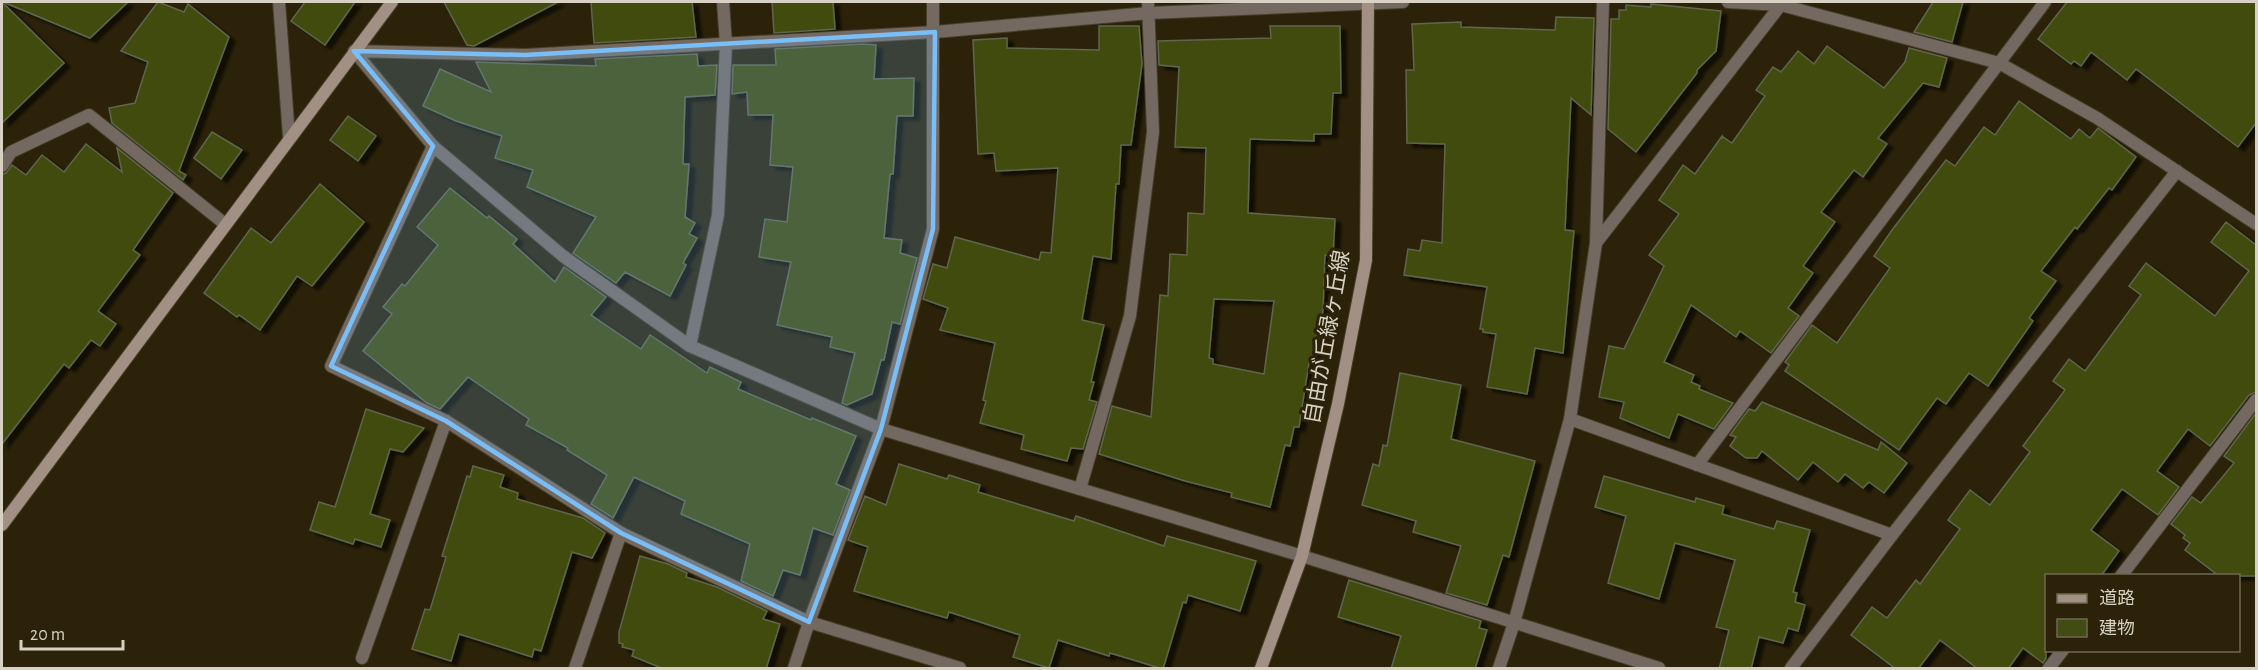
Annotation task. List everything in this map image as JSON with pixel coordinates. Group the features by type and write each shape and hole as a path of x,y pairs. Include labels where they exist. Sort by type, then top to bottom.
{"street":[{"path":"279,2 289,137"},
{"path":"2,525 289,137 392,2"},
{"path":"690,346 718,215 726,44 723,2"},
{"path":"794,669 809,622 881,429 933,229 935,32 933,2"},
{"name":"自由が丘緑ヶ丘線","path":"1261,669 1302,556 1338,405 1366,260 1368,2"},
{"path":"354,51 525,55 935,32 1148,7 1403,2"},
{"path":"1499,669 1514,623 1570,419 1596,243 1603,2"},
{"path":"1728,2 1782,3 1999,63 2097,118 2256,224"},
{"path":"1697,465 2045,2"},
{"path":"1596,243 1782,3"},
{"path":"1080,489 1130,316 1154,132 1148,7"},
{"path":"354,51 433,146 563,256 690,346 881,429 1302,556 1659,669"},
{"path":"2,166 11,152 90,115 225,224"},
{"path":"433,146 331,366 446,421 621,533 809,622 960,669"},
{"path":"1791,669 1892,535 2177,171"},
{"path":"2123,574 2256,400"},
{"path":"1570,419 1892,535"},
{"path":"362,658 446,421"},
{"path":"575,669 621,533"},
{"path":"2049,669 2062,652"}],"highlighted area":[{"path":"935,32 933,229 881,429 809,622 621,533 446,421 331,366 433,146 354,51 525,55"}],"building":[{"path":"2,2 64,63 2,123"},
{"path":"3,2 128,2 90,38"},
{"path":"158,2 184,12 188,4 229,37 179,171 186,175 183,180 112,123 109,108 135,103 148,62 121,51"},
{"path":"305,2 355,2 325,45 291,21"},
{"path":"444,2 558,2 474,46 467,45"},
{"path":"591,2 692,2 696,37 594,43"},
{"path":"772,2 833,2 835,29 774,33"},
{"path":"1933,2 1963,2 1952,42 1914,32"},
{"path":"2067,2 2256,2 2256,123 2238,147 2136,69 2127,80 2091,52 2081,66 2074,61 2071,64 2038,39"},
{"path":"1651,4 1721,11 1716,51 1697,70 1636,152 1608,129 1611,19 1619,19 1619,10 1626,10 1626,5 1651,7"},
{"path":"1556,17 1594,18 1591,115 1571,98 1565,230 1574,231 1563,353 1535,348 1527,394 1487,387 1496,334 1483,332 1483,329 1480,329 1487,287 1404,275 1408,249 1420,251 1422,240 1442,243 1445,144 1407,143 1406,70 1414,70 1412,24 1461,22 1461,27 1555,30"},
{"path":"1099,26 1139,26 1142,64 1131,145 1121,145 1111,259 1093,256 1082,320 1104,325 1089,400 1097,402 1083,449 1071,448 1067,461 1021,449 1024,435 980,423 986,401 983,400 995,343 940,330 948,308 923,299 933,264 947,268 955,237 1039,260 1041,252 1051,253 1058,168 996,171 994,153 978,154 973,40 1007,38 1007,48 1099,50"},
{"path":"1270,26 1340,26 1341,93 1333,93 1331,134 1314,134 1314,141 1250,139 1248,213 1335,219 1333,256 1325,255 1323,310 1315,363 1309,363 1299,427 1294,427 1290,446 1285,445 1270,507 1231,497 1232,493 1099,454 1112,406 1151,417 1160,295 1168,296 1170,254 1187,255 1188,213 1204,214 1206,148 1175,147 1179,67 1159,65 1158,41 1271,38","holes":["1214,299 1274,301 1264,374 1213,364 1213,359 1209,358"]},
{"path":"876,45 874,79 914,78 913,116 897,116 893,174 890,174 884,238 902,240 900,253 917,258 900,324 892,322 884,360 881,360 872,394 847,405 842,403 855,353 830,347 832,337 777,325 791,262 759,257 765,219 787,222 793,167 770,165 773,115 748,115 747,92 732,94 733,65 776,65 775,49"},
{"path":"1827,46 1884,88 1905,62 1909,48 1947,58 1939,87 1923,83 1878,138 1887,144 1863,177 1854,170 1821,212 1835,222 1803,266 1813,273 1788,308 1799,316 1771,353 1740,331 1736,337 1691,305 1664,362 1694,375 1691,382 1700,386 1699,389 1733,403 1714,429 1678,414 1669,438 1620,418 1624,402 1599,397 1609,346 1624,349 1664,266 1649,255 1679,214 1659,200 1683,165 1695,174 1722,136 1732,143 1765,96 1756,90 1773,67 1781,72 1798,51 1814,64"},
{"path":"697,54 698,66 717,65 715,95 685,97 683,164 689,164 685,217 695,223 689,234 697,238 683,263 686,265 670,296 625,272 616,283 573,253 596,217 527,187 533,170 495,158 502,136 456,121 423,106 440,69 491,92 476,62 596,66 595,59"},
{"path":"2019,101 2071,139 2079,129 2090,138 2098,128 2136,157 2112,190 2109,188 2041,271 2056,281 2029,318 2033,321 1988,386 1969,373 1946,404 1937,398 1899,450 1785,371 1789,365 1785,362 1812,325 1837,343 1890,268 1874,256 1892,230 1946,160 1955,166 1984,127 1995,135"},
{"path":"348,116 376,136 358,161 330,140"},
{"path":"212,132 242,150 221,179 194,158"},
{"path":"86,144 122,172 117,148 173,193 133,250 140,255 98,311 116,324 100,346 91,340 69,368 64,364 2,444 2,174 6,173 12,165 26,175 42,155 64,172"},
{"path":"320,184 364,222 312,286 297,276 260,330 239,315 237,317 204,293 251,228 271,243"},
{"path":"450,188 517,239 513,244 555,282 564,267 606,297 591,315 641,349 650,335 707,373 710,367 741,382 738,389 856,436 836,484 850,490 833,535 813,528 800,575 783,570 773,596 741,581 750,544 681,514 685,501 634,477 613,518 591,504 607,475 567,450 568,448 526,425 529,419 468,377 440,409 427,403 363,351 392,314 383,307 402,284 405,286 438,245 417,227"},
{"path":"2226,222 2256,245 2256,392 2249,395 2210,446 2188,429 2157,471 2179,487 2158,515 2122,489 2091,530 2119,551 2102,574 2045,574 2046,658 2043,663 2023,648 2008,669 1978,669 1940,640 1918,669 1896,669 1851,635 1872,607 1887,618 1916,580 1920,584 1960,529 1948,520 1970,490 1990,505 2030,452 2023,446 2065,390 2053,381 2069,359 2085,371 2141,295 2129,286 2146,263 2215,316 2249,271 2211,242"},
{"path":"1400,373 1461,385 1451,439 1535,461 1509,557 1503,555 1487,605 1446,593 1461,546 1413,532 1416,521 1362,505 1373,464 1379,466 1383,445 1387,446"},
{"path":"1762,402 1878,450 1881,442 1907,463 1884,493 1869,482 1863,488 1845,474 1838,482 1813,462 1798,480 1762,451 1757,458 1746,458 1730,446 1736,437 1730,435 1749,409 1755,411"},
{"path":"366,409 424,428 403,452 390,449 370,514 390,520 381,547 355,539 353,544 310,530 319,502 335,507"},
{"path":"2256,413 2256,576 2216,574 2185,550 2190,543 2183,538 2185,535 2171,524 2192,497 2201,503 2234,463 2224,456"},
{"path":"899,464 947,479 949,475 980,485 978,492 1074,521 1076,516 1164,546 1167,536 1256,561 1240,611 1188,595 1186,603 1183,602 1163,669 1110,653 1109,656 1058,640 1049,668 1013,657 1020,635 949,612 947,618 854,591 868,547 848,540 865,496 886,505"},
{"path":"473,466 504,475 500,487 518,493 517,499 583,518 605,533 592,558 572,552 541,651 534,649 532,657 459,634 451,661 412,649 425,609 430,610 446,557 442,556 467,476 470,477"},
{"path":"1604,476 1695,502 1696,498 1724,506 1722,514 1774,529 1777,521 1810,530 1793,592 1797,593 1795,602 1805,605 1798,631 1788,628 1783,643 1759,637 1751,669 1719,669 1729,630 1716,627 1735,560 1675,543 1659,599 1608,583 1626,516 1595,507"},
{"path":"640,556 668,564 687,573 686,577 717,587 767,611 763,619 780,624 766,669 664,669 632,656 634,650 622,647 623,644 619,643 619,632"},
{"path":"1349,580 1481,621 1479,628 1487,630 1475,669 1391,669 1401,636 1338,617"}]}
